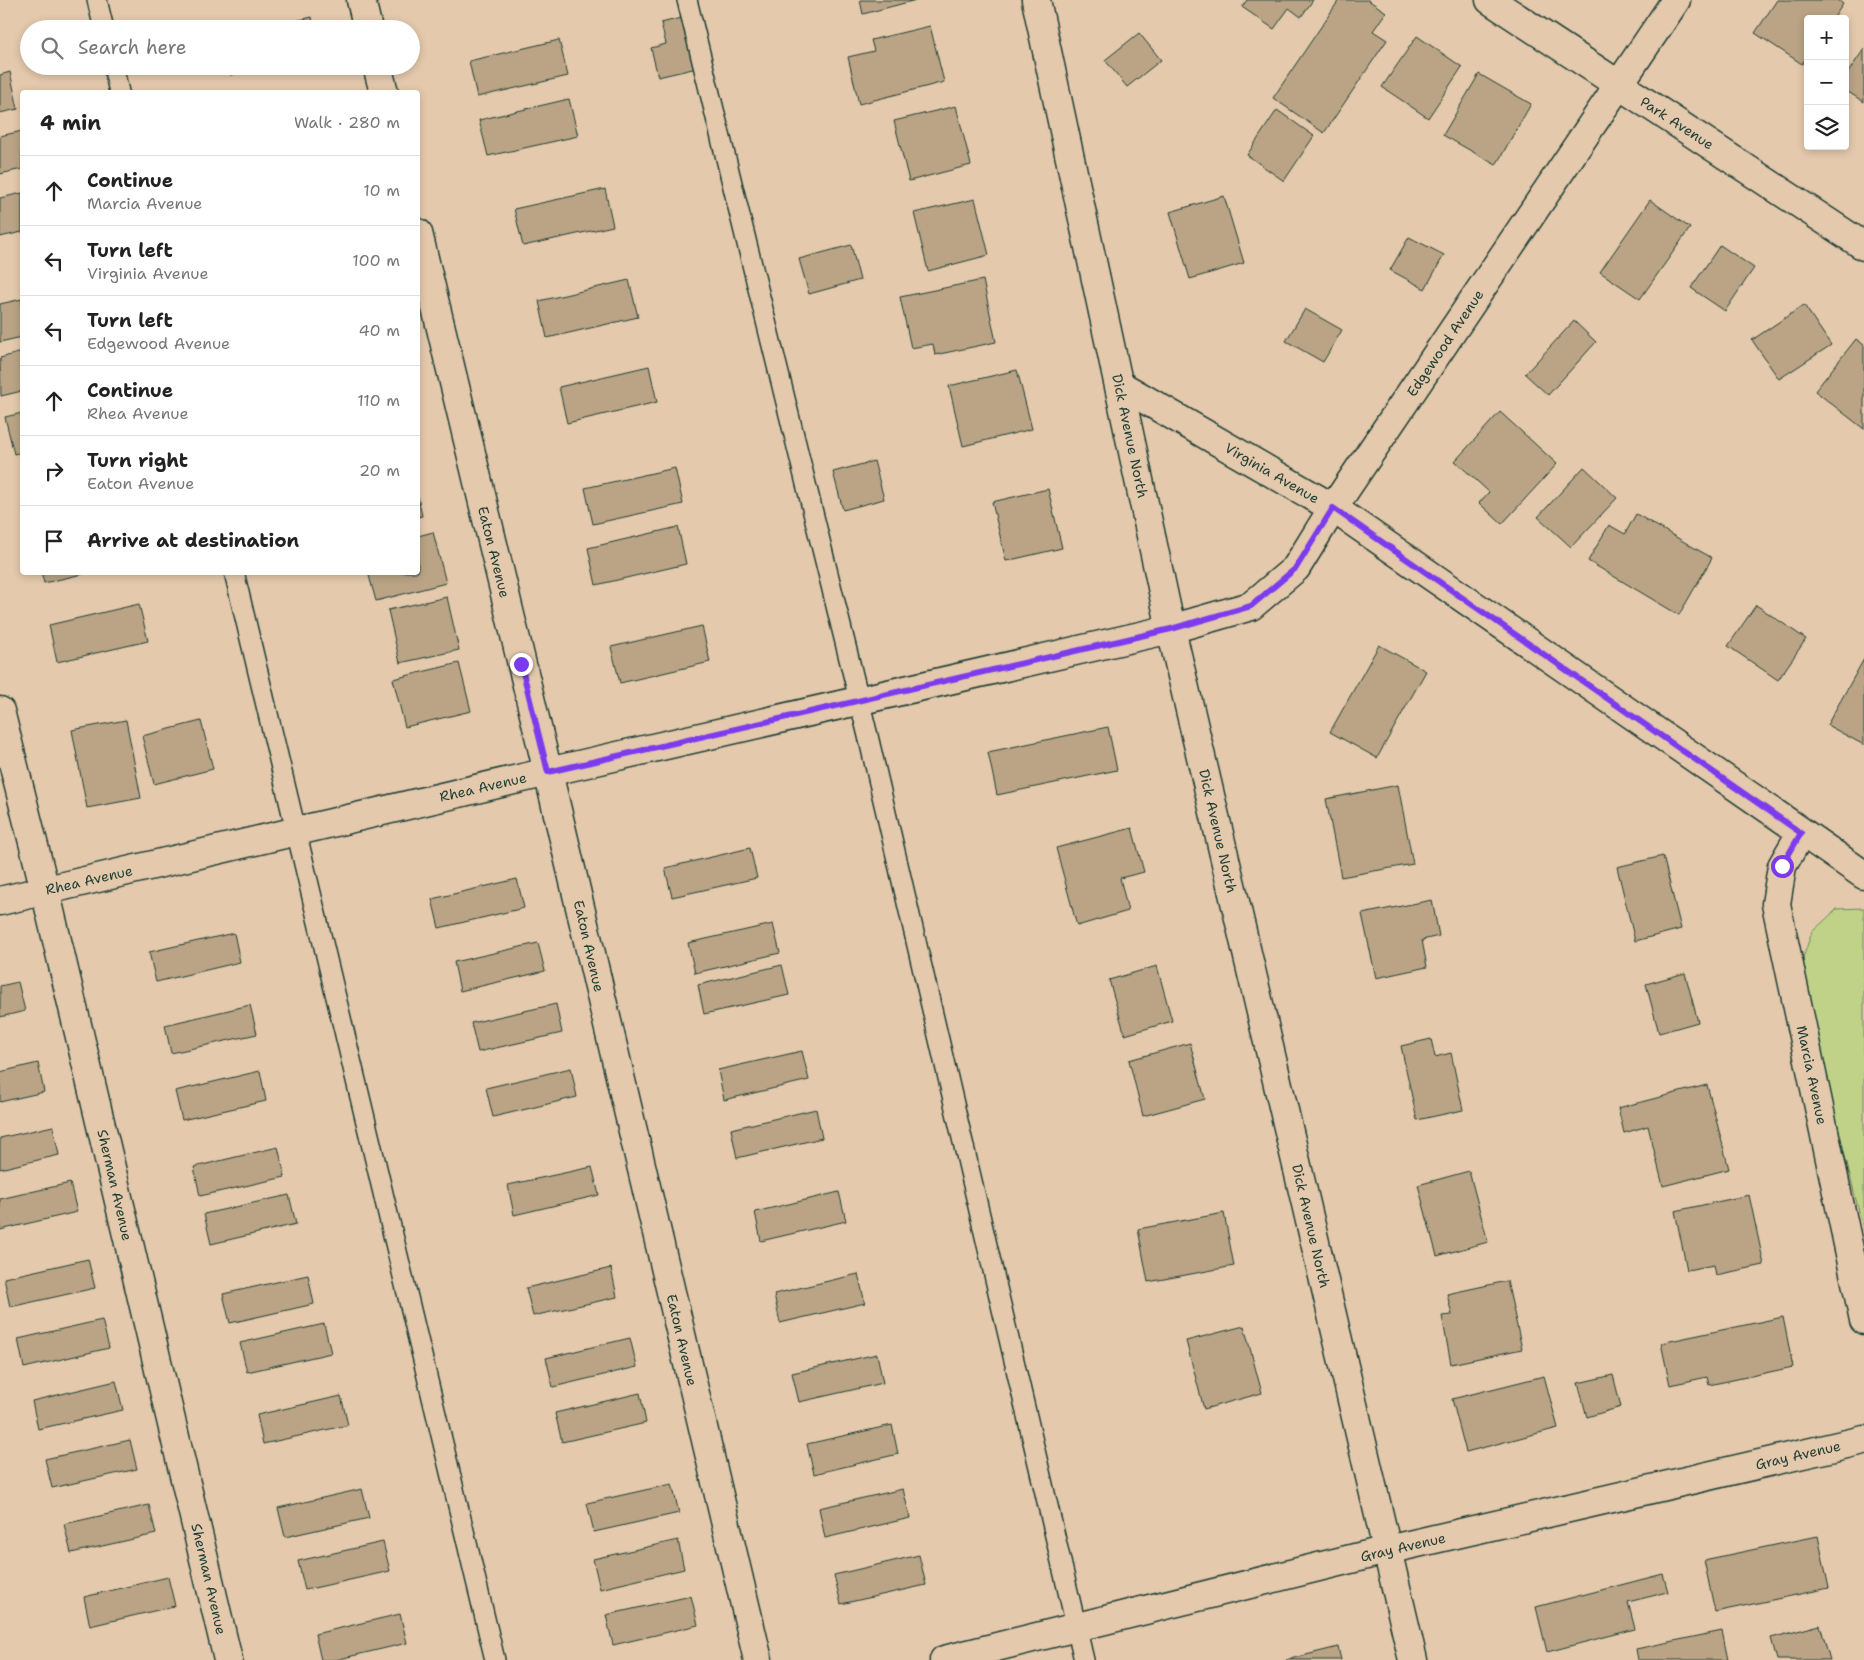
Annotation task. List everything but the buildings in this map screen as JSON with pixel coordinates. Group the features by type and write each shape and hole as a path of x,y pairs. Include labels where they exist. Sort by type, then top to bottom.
{"street":[{"path":"361,0 366,20"},
{"name":"Dick Avenue North","path":"1036,0 1171,629 1413,1660"},
{"name":"Park Avenue","path":"1490,0 1864,246"},
{"name":"Edgewood Avenue","path":"1171,629 1251,606 1296,568 1333,508 1676,0"},
{"path":"379,75 383,90"},
{"name":"Eaton Avenue","path":"420,241 548,772 758,1660"},
{"name":"Virginia Avenue","path":"1120,386 1333,508 1864,875"},
{"name":"Rhea Avenue","path":"0,901 548,772 1171,629"},
{"name":"Sherman Avenue","path":"0,711 45,890 228,1660"},
{"name":"Marcia Avenue","path":"1801,833 1782,866 1776,904 1864,1320"},
{"name":"Gray Avenue","path":"944,1660 1388,1550 1864,1440"}],"lane":[{"path":"97,0 102,20"},
{"path":"687,0 859,700 1084,1660"},
{"path":"115,75 119,90"},
{"path":"235,575 495,1660"}],"green space":[{"path":"1864,908 1864,1232 1799,969 1812,932 1837,909"}],"route":[{"path":"521,664 548,772 1171,629 1251,606 1296,568 1333,508 1801,833 1782,866"}]}
